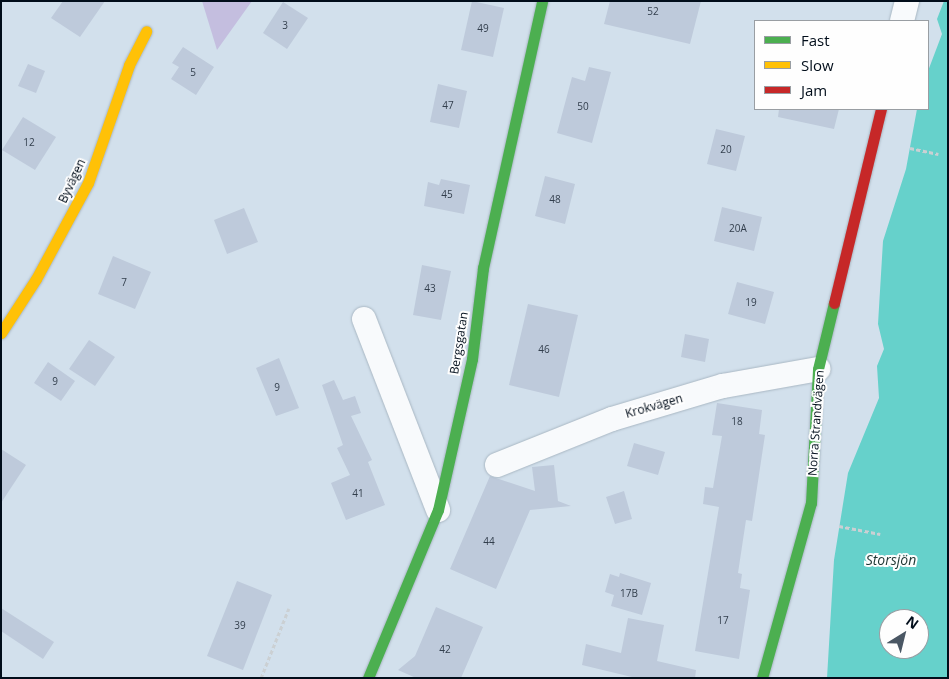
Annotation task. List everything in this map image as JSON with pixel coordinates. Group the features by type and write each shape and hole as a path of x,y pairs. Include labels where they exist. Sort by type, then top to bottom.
{"street":[{"name":"Bergsgatan","path":"368,678 438,510 472,359 483,268 542,1"},
{"path":"902,20 907,1"},
{"name":"Byvägen","path":"1,333 36,280 88,183 129,65 146,31"},
{"name":"Norra Strandvägen","path":"762,678 811,503 818,368 881,110"},
{"path":"364,319 438,510"},
{"name":"Krokvägen","path":"497,465 612,418 722,386 818,368"}],"path":[{"path":"910,148 938,154"},
{"path":"839,526 880,534"},
{"path":"261,678 289,608"}],"shaded area":[{"path":"202,1 252,1 217,50"}],"water":[{"name":"Storsjön","path":"944,1 948,1 948,678 827,678 834,560 848,473 879,398 877,366 884,349 878,324 883,241 906,169 917,110 929,110 929,68 942,34 937,19"}],"building":[{"path":"63,1 105,1 80,37 51,18"},
{"path":"472,1 504,8 493,57 461,50"},
{"path":"610,1 701,1 690,44 604,24"},
{"path":"283,2 308,18 287,49 263,33"},
{"path":"183,47 214,67 196,95 171,79 179,67 172,63"},
{"path":"28,64 45,71 36,93 18,86"},
{"path":"589,67 611,72 592,143 557,133 572,77 585,81"},
{"path":"438,84 467,91 459,128 430,122"},
{"path":"779,110 839,110 834,129 778,117"},
{"path":"23,117 56,137 35,170 2,150"},
{"path":"716,129 745,136 736,171 707,164"},
{"path":"545,176 575,184 565,224 535,216"},
{"path":"441,179 470,185 464,214 424,206 428,182 439,185"},
{"path":"722,207 762,217 754,251 714,241"},
{"path":"244,208 258,242 227,254 214,220"},
{"path":"113,256 151,272 135,309 98,294"},
{"path":"422,265 451,271 441,320 413,315"},
{"path":"737,282 774,292 765,324 728,314"},
{"path":"528,304 578,315 559,397 509,385"},
{"path":"685,334 709,339 705,362 681,357"},
{"path":"89,340 115,357 95,386 69,369"},
{"path":"279,358 299,408 276,416 256,368"},
{"path":"48,362 75,381 61,401 34,383"},
{"path":"334,380 343,400 355,396 361,413 351,416 372,460 368,462 385,505 346,520 331,483 350,475 337,448 343,445 322,385"},
{"path":"717,403 762,410 759,434 765,435 752,521 746,520 738,573 742,574 740,588 750,590 739,659 695,651 719,507 703,504 705,487 713,488 722,436 712,435"},
{"path":"634,443 665,452 658,475 627,466"},
{"path":"1,449 26,465 1,503"},
{"path":"554,465 558,501 571,506 530,510 496,589 450,569 490,476 535,491 532,467"},
{"path":"624,491 632,519 615,524 606,497"},
{"path":"620,573 651,583 642,615 611,606 614,595 605,592 610,574 619,577"},
{"path":"237,581 272,595 243,670 207,656"},
{"path":"436,607 483,627 461,678 416,678 398,670 415,656"},
{"path":"1,608 54,642 43,659 1,631"},
{"path":"628,618 664,625 657,661 696,670 695,678 636,678 582,665 586,644 621,653"}],"traffic: fast":[{"path":"368,678 438,510 472,359 483,268 542,1"},
{"path":"762,678 811,503 818,369 834,303"}],"traffic: slow":[{"path":"1,333 36,279 88,183 129,65 146,31"}],"traffic: jam":[{"path":"834,303 881,110"}]}
